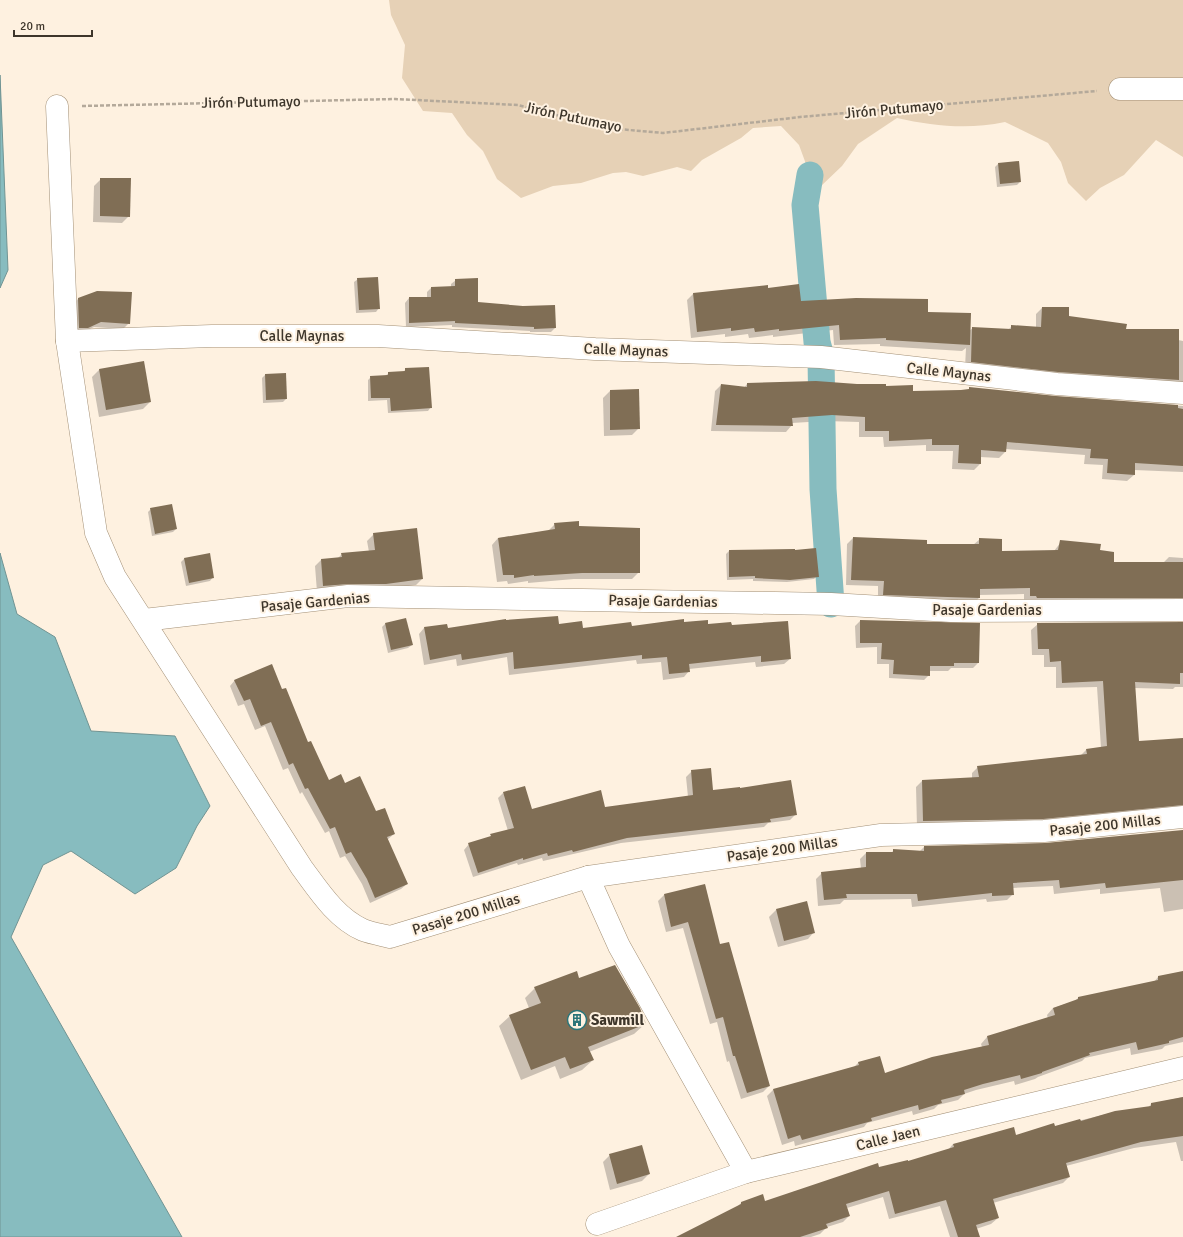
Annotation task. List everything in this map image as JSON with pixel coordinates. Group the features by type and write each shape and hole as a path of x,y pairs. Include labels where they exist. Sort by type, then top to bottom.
{"street":[{"path":"1120,89 1183,90"},
{"path":"57,106 67,341 96,533 115,577 144,620"},
{"name":"Calle Maynas","path":"67,341 212,336 378,336 595,349 821,357 1057,384 1183,394"},
{"name":"Pasaje Gardenias","path":"144,620 348,596 824,604 951,611 1183,610"},
{"name":"Pasaje 200 Millas","path":"144,620 302,868 328,903 346,919 363,930 390,937 588,877 881,835 1044,831 1183,817"},
{"path":"588,877 619,946 746,1172"},
{"name":"Calle Jaen","path":"597,1224 746,1172 1183,1068"}],"path":[{"name":"Jirón Putumayo","path":"57,106 395,99 518,105 606,128 663,132 800,117 1120,89"}],"shaded area":[{"path":"389,0 1183,0 1183,157 1156,140 1124,175 1100,188 1086,201 1068,183 1061,162 1048,143 1005,122 978,126 951,126 897,118 858,144 842,166 820,187 810,175 799,145 781,126 753,128 741,138 702,160 691,171 677,167 643,176 626,172 613,173 581,183 553,186 521,198 497,179 483,151 467,135 452,113 423,111 402,78 405,45 391,15"}],"water":[{"path":"0,75 8,270 0,288"},
{"path":"0,553 17,614 55,637 91,731 175,736 210,806 197,826 176,868 135,894 71,851 43,865 11,937 182,1237 0,1237"}],"building":[{"path":"1019,161 1021,182 1000,184 998,163"},
{"path":"100,178 131,178 130,217 100,216"},
{"path":"378,277 380,309 359,310 357,278"},
{"path":"478,278 478,302 523,306 555,305 556,328 534,329 534,327 455,323 455,321 409,323 409,297 431,297 431,287 455,286 455,279"},
{"path":"799,284 801,301 856,298 928,299 928,312 971,313 970,345 886,340 886,338 840,340 839,325 779,331 779,329 755,332 754,328 731,331 731,328 697,332 693,293 768,285 768,288"},
{"path":"97,291 132,292 130,324 101,322 88,328 79,328 78,298"},
{"path":"1042,307 1069,307 1069,316 1127,324 1126,329 1179,329 1179,380 1058,372 971,362 972,327 1011,329 1011,325 1041,327"},
{"path":"144,361 151,402 106,410 99,369"},
{"path":"429,367 432,408 391,411 390,398 371,398 370,376 388,375 388,372 405,371 405,368"},
{"path":"286,373 287,399 266,400 265,374"},
{"path":"816,381 857,384 886,384 886,386 913,385 913,391 961,390 969,389 969,387 1056,396 1178,405 1178,408 1183,409 1183,466 1135,463 1135,475 1107,473 1108,459 1090,458 1091,449 1007,442 1006,452 981,450 981,464 958,463 959,445 932,445 932,439 889,441 889,431 865,431 865,417 832,415 792,418 793,426 716,425 721,384 747,387 747,383"},
{"path":"639,389 640,429 610,430 610,390"},
{"path":"172,504 177,529 155,534 150,508"},
{"path":"579,521 579,526 640,528 640,573 582,573 534,575 514,578 514,575 503,575 498,538 555,529 554,523"},
{"path":"417,528 423,579 386,584 348,584 323,586 321,559 342,557 341,553 375,550 373,533"},
{"path":"853,537 927,540 927,544 979,544 979,538 1002,539 1002,551 1058,550 1060,540 1101,544 1100,550 1114,552 1114,562 1183,562 1183,598 1037,598 1036,596 1030,596 1030,588 980,589 980,598 883,595 884,581 851,580"},
{"path":"816,548 819,577 790,580 755,578 755,576 729,577 729,550 795,550"},
{"path":"210,553 214,578 189,583 184,558"},
{"path":"558,616 559,624 582,621 583,628 631,622 632,626 684,619 684,622 708,620 708,624 731,622 732,625 788,621 791,659 761,662 761,656 689,664 690,672 669,674 667,657 642,659 642,655 514,669 513,652 462,660 461,654 430,660 424,627 447,624 448,628 506,619"},
{"path":"406,618 413,645 391,650 385,623"},
{"path":"860,620 980,623 979,663 954,663 954,666 930,666 930,676 893,674 894,660 881,659 882,643 860,643"},
{"path":"1183,622 1183,673 1180,673 1180,684 1135,682 1139,741 1183,738 1183,805 1043,819 923,821 922,780 979,777 977,766 1087,754 1086,749 1107,746 1103,681 1062,683 1061,661 1050,662 1049,649 1038,649 1037,623"},
{"path":"272,664 282,689 286,688 308,742 311,741 329,780 341,774 345,783 360,776 376,811 385,808 395,834 387,837 408,884 375,898 367,879 351,852 346,854 335,827 330,829 308,788 305,789 293,763 289,765 271,722 261,726 250,699 244,701 234,680"},
{"path":"711,768 713,790 740,788 791,780 797,815 770,819 771,822 627,838 573,852 572,850 548,856 547,853 523,860 523,858 478,873 468,843 491,836 490,834 514,828 503,792 525,786 532,809 601,790 605,807 693,795 691,770"},
{"path":"1183,830 1183,880 1106,888 1105,883 1060,888 1059,880 1013,883 1014,895 992,896 992,893 918,901 917,894 846,894 847,898 824,900 821,872 866,867 866,852 893,852 893,849 924,851 924,846 1045,843"},
{"path":"705,884 720,944 729,942 770,1086 747,1093 735,1056 733,1056 723,1017 716,1019 688,922 671,927 664,894"},
{"path":"807,901 815,933 784,941 776,909"},
{"name":"Sawmill","path":"615,965 640,1008 646,1024 588,1047 594,1060 570,1069 565,1057 531,1070 509,1015 541,1003 534,987 577,971 579,978"},
{"path":"1183,971 1183,1037 1169,1041 1169,1043 1138,1050 1136,1042 1089,1053 1090,1055 1042,1073 1021,1079 1020,1075 964,1090 965,1094 941,1100 942,1103 919,1110 918,1105 871,1118 872,1121 802,1140 800,1135 788,1139 773,1089 859,1065 858,1062 880,1056 885,1073 932,1057 989,1045 987,1036 1055,1015 1053,1008 1078,999 1078,997 1158,980 1158,976"},
{"path":"1183,1097 1183,1136 1141,1142 1066,1163 1070,1177 993,1199 999,1218 976,1225 980,1237 958,1237 946,1200 895,1214 889,1191 846,1204 850,1216 826,1224 828,1228 800,1237 676,1237 741,1204 741,1202 763,1194 765,1201 878,1163 879,1167 908,1161 954,1147 953,1144 1014,1127 1016,1135 1054,1123 1055,1126 1080,1119 1081,1121 1115,1111 1151,1106 1151,1103"},
{"path":"642,1145 650,1174 617,1184 609,1154"}],"waterway":[{"path":"810,175 805,205 817,342 821,357 823,489 831,604"}],"place":[{"name":"Sawmill","path":"577,1020"}]}
